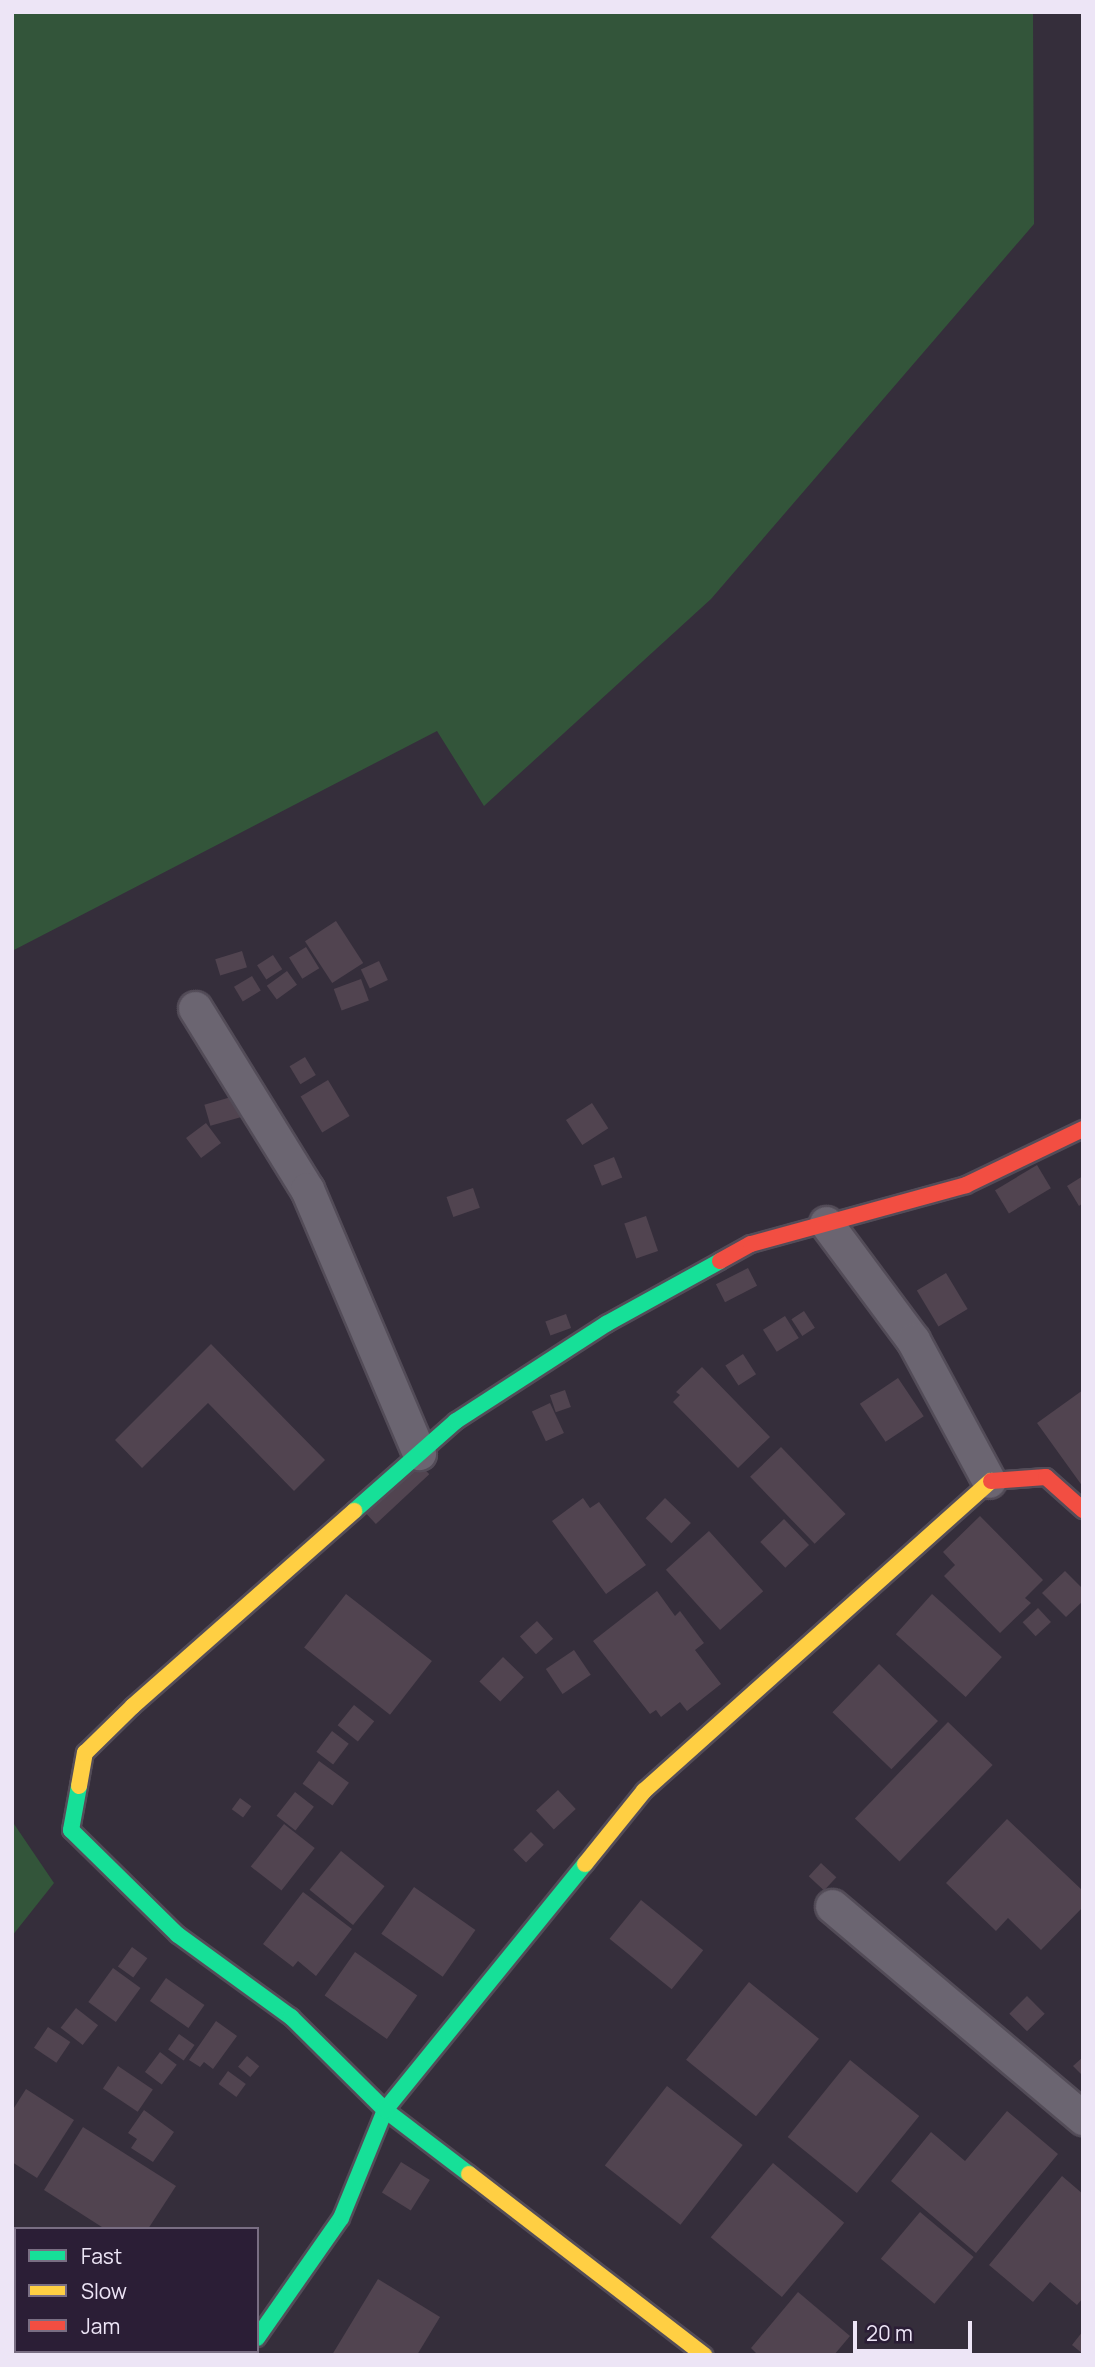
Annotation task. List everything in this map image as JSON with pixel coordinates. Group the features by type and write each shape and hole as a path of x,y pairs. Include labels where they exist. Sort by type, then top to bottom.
{"street":[{"path":"195,1008 307,1189 419,1453"},
{"path":"704,2355 385,2110 290,2017 178,1935 71,1830 85,1753 132,1706 456,1421 606,1324 751,1244 966,1185 1083,1129"},
{"path":"826,1223 913,1340 989,1481"},
{"path":"259,2335 341,2218 385,2110 644,1791 989,1481 1046,1477 1083,1510"},
{"path":"832,1906 1083,2118"}],"green space":[{"path":"12,12 1033,12 1034,224 711,599 484,806 437,731 12,951"},
{"path":"12,1821 54,1883 12,1936"}],"building":[{"path":"336,921 363,963 332,983 305,941"},
{"path":"306,947 319,968 302,979 289,958"},
{"path":"242,951 247,967 220,975 215,959"},
{"path":"273,955 282,969 266,980 257,965"},
{"path":"379,961 388,980 370,988 361,969"},
{"path":"287,971 297,985 277,999 267,986"},
{"path":"252,976 261,991 243,1001 234,987"},
{"path":"361,979 369,1001 342,1011 334,989"},
{"path":"305,1057 316,1075 300,1084 290,1066"},
{"path":"328,1080 350,1116 322,1132 301,1096"},
{"path":"238,1095 244,1116 210,1126 204,1105"},
{"path":"592,1103 608,1128 582,1145 566,1120"},
{"path":"206,1123 221,1143 201,1158 186,1138"},
{"path":"614,1157 622,1177 602,1186 594,1165"},
{"path":"1037,1165 1051,1188 1009,1213 995,1190"},
{"path":"1083,1176 1083,1203 1079,1206 1067,1186"},
{"path":"473,1188 480,1208 453,1217 447,1197"},
{"path":"646,1216 658,1251 636,1258 624,1223"},
{"path":"748,1268 757,1286 725,1302 716,1284"},
{"path":"946,1273 968,1309 938,1327 917,1291"},
{"path":"804,1311 815,1328 802,1336 791,1319"},
{"path":"566,1314 571,1328 550,1336 545,1322"},
{"path":"785,1316 799,1338 777,1352 763,1330"},
{"path":"211,1344 325,1460 294,1491 208,1403 142,1468 115,1440"},
{"path":"743,1354 756,1374 738,1386 725,1365"},
{"path":"702,1367 770,1437 738,1468 673,1402 680,1395 676,1392"},
{"path":"898,1378 924,1416 886,1442 860,1404"},
{"path":"565,1390 571,1407 556,1412 550,1395"},
{"path":"1083,1390 1083,1487 1037,1423"},
{"path":"550,1403 564,1433 546,1441 532,1411"},
{"path":"781,1447 846,1514 815,1544 750,1477"},
{"path":"417,1461 429,1474 376,1524 364,1511"},
{"path":"583,1498 590,1508 599,1502 646,1565 606,1594 552,1521"},
{"path":"665,1498 691,1523 671,1543 646,1518"},
{"path":"980,1516 1043,1580 1025,1598 1031,1603 1000,1633 944,1576 955,1565 943,1552"},
{"path":"784,1519 809,1545 785,1568 760,1542"},
{"path":"709,1531 763,1591 720,1630 666,1570"},
{"path":"1065,1571 1083,1589 1083,1601 1066,1617 1042,1593"},
{"path":"657,1591 675,1616 680,1611 704,1643 695,1650 721,1684 687,1711 680,1702 661,1717 656,1710 650,1714 593,1641"},
{"path":"346,1594 432,1661 390,1715 304,1648"},
{"path":"932,1594 1002,1657 966,1697 896,1634"},
{"path":"1038,1608 1051,1622 1036,1636 1023,1622"},
{"path":"537,1621 553,1639 536,1654 520,1636"},
{"path":"574,1650 591,1675 563,1694 546,1669"},
{"path":"503,1657 524,1677 500,1702 479,1681"},
{"path":"879,1664 938,1721 891,1769 832,1712"},
{"path":"354,1705 374,1721 358,1742 338,1725"},
{"path":"948,1722 993,1765 900,1861 855,1818"},
{"path":"332,1731 349,1744 333,1764 316,1752"},
{"path":"319,1761 349,1783 332,1805 303,1784"},
{"path":"558,1790 576,1809 554,1829 536,1810"},
{"path":"295,1792 314,1807 295,1830 277,1816"},
{"path":"240,1798 251,1806 243,1818 232,1809"},
{"path":"1007,1819 1083,1891 1083,1907 1041,1950 1008,1918 996,1931 946,1883"},
{"path":"284,1824 315,1848 281,1891 251,1867"},
{"path":"531,1832 544,1845 526,1862 513,1850"},
{"path":"341,1851 385,1886 353,1925 310,1890"},
{"path":"821,1863 836,1877 824,1890 809,1876"},
{"path":"414,1887 475,1930 443,1977 381,1934"},
{"path":"303,1892 352,1929 316,1976 298,1961 293,1967 263,1944"},
{"path":"641,1900 703,1950 672,1989 610,1939"},
{"path":"132,1947 147,1958 133,1978 118,1966"},
{"path":"355,1952 417,1996 387,2039 325,1995"},
{"path":"113,1968 141,1988 116,2022 88,2002"},
{"path":"166,1978 205,2005 188,2028 150,2001"},
{"path":"749,1982 819,2039 756,2116 686,2060"},
{"path":"1027,1996 1045,2014 1027,2031 1009,2014"},
{"path":"76,2008 98,2025 83,2045 61,2028"},
{"path":"216,2021 237,2036 213,2069 204,2062 200,2067 189,2060"},
{"path":"48,2027 70,2042 56,2063 34,2048"},
{"path":"179,2034 195,2045 184,2060 168,2050"},
{"path":"160,2052 177,2065 162,2085 145,2072"},
{"path":"247,2056 259,2066 250,2077 238,2067"},
{"path":"1083,2057 1083,2076 1073,2066"},
{"path":"850,2060 919,2116 857,2193 788,2137"},
{"path":"118,2066 153,2089 138,2112 103,2088"},
{"path":"228,2071 246,2084 236,2097 219,2084"},
{"path":"667,2086 743,2145 680,2225 605,2166"},
{"path":"26,2089 74,2120 37,2178 12,2162 12,2111"},
{"path":"144,2110 174,2132 153,2162 131,2148 137,2139 128,2133"},
{"path":"1007,2111 1058,2154 976,2253 891,2181 931,2132 965,2161"},
{"path":"83,2127 176,2186 149,2227 102,2227 44,2190"},
{"path":"401,2162 430,2180 411,2211 382,2193"},
{"path":"773,2163 844,2223 782,2297 711,2237"},
{"path":"1062,2176 1083,2194 1083,2298 1077,2305 1050,2282 1033,2302 989,2265"},
{"path":"920,2212 974,2257 934,2304 881,2259"},
{"path":"378,2279 440,2317 417,2355 332,2355"},
{"path":"12,2290 14,2353 23,2353 12,2355"},
{"path":"798,2292 850,2336 834,2355 758,2355 751,2348"},
{"path":"1083,2331 1083,2354 1072,2345"}],"traffic: fast":[{"path":"354,1511 456,1421 606,1324 720,1261"},
{"path":"79,1786 71,1830 178,1935 291,2017 385,2110 469,2174"},
{"path":"259,2335 341,2218 385,2110 585,1864"}],"traffic: slow":[{"path":"585,1864 644,1791 991,1481"},
{"path":"79,1786 85,1753 133,1706 354,1511"},
{"path":"469,2174 704,2355"}],"traffic: jam":[{"path":"720,1261 751,1244 966,1185 1083,1129"},
{"path":"991,1481 1046,1477 1083,1510"}]}
